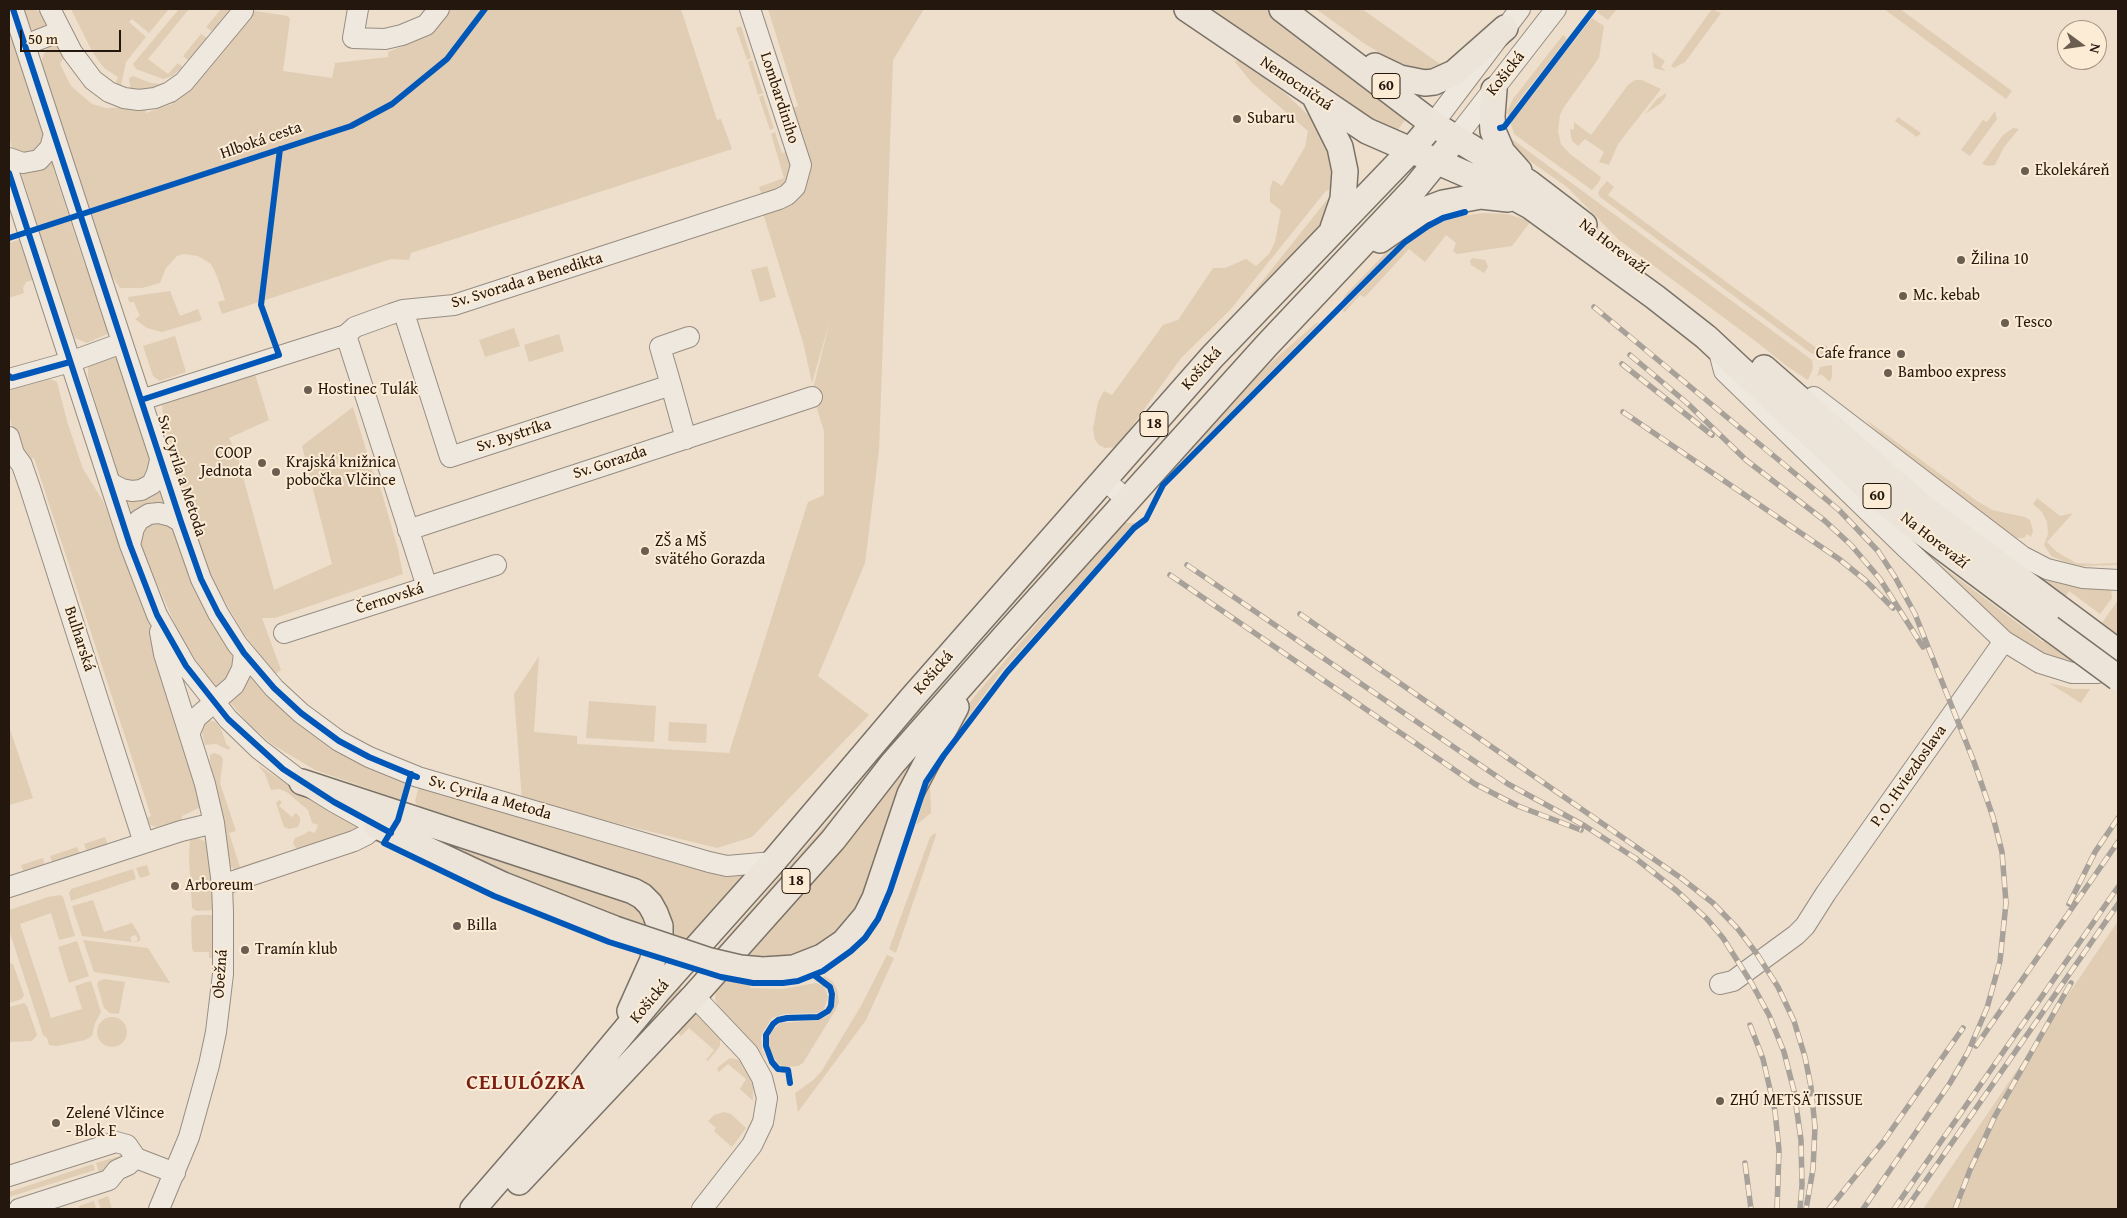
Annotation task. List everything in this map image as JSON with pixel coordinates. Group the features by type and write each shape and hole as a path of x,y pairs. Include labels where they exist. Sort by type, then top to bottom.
{"main road":[{"name":"Nemocničná","path":"1187,9 1368,131 1411,150"},
{"name":"60","path":"1282,9 1338,49 1433,124 1455,139"},
{"path":"1338,49 1400,78 1425,83 1434,82 1454,73 1513,18"},
{"path":"1494,90 1492,123 1497,142 1529,194"},
{"path":"1315,96 1340,147 1345,170 1343,199 1338,220 1329,236"},
{"name":"18","path":"1411,150 1433,124"},
{"name":"18","path":"1437,161 1455,139"},
{"name":"Na Horevaží","path":"1455,139 1529,194 1708,320 1882,474 2056,619 2118,678"},
{"name":"60","path":"1411,150 1437,161"},
{"name":"Košická","path":"474,1209 688,957 773,862 983,617 1212,357 1411,150"},
{"name":"Na Horevaží","path":"1437,161 1491,185 1529,194 1718,348 1870,490 1911,524 2056,619 2118,652"},
{"name":"Košická","path":"493,1209 694,996 833,840 893,763 1006,635 1266,344 1347,261 1437,161"},
{"name":"Na Horevaží","path":"1347,261 1422,211 1443,203 1481,196 1502,198 1529,194"},
{"path":"378,826 503,886 615,929 710,961 740,968 763,970 794,968 822,957 844,942 866,916 878,889 910,794 977,668"},
{"path":"302,782 633,891 646,900 656,913 660,926 660,938 652,962 614,1044"},
{"path":"688,957 687,983 694,996"}],"street":[{"name":"Sv. Cyrila a Metoda","path":"13,9 180,522 201,579 218,613 244,653 274,688 339,741 369,757 411,774 709,862 727,866 773,862"},
{"path":"50,9 72,52 93,80 109,92 124,98 139,100 155,98 170,92 184,82 243,11"},
{"path":"358,9 353,38 385,39 402,35 426,25 439,9"},
{"name":"Lombardiniho","path":"750,9 801,165 795,187"},
{"name":"Košická","path":"1455,139 1556,9"},
{"name":"Košická","path":"1433,124 1513,18"},
{"path":"25,45 60,31"},
{"path":"9,158 23,163 39,160 50,148 54,134"},
{"path":"10,178 130,545 158,615 186,666 228,719 259,749 302,782 378,826 354,841 222,885"},
{"name":"Sv. Svorada a Benedikta","path":"141,400 346,335 355,326 403,310 458,304 780,199 795,187"},
{"name":"Sv. Bystríka","path":"403,310 450,457 671,385"},
{"path":"346,335 427,587"},
{"path":"686,439 660,347 689,337"},
{"path":"9,379 70,362 122,343"},
{"name":"Na Horevaží","path":"1718,348 1724,371 1904,547 2004,641"},
{"name":"Na Horevaží","path":"1763,367 1811,395 2022,556 2047,570 2083,578 2118,580"},
{"name":"Sv. Gorazda","path":"408,530 812,397"},
{"name":"Bulharská","path":"9,437 14,454 22,465 144,843"},
{"name":"Sv. Cyrila a Metoda","path":"110,483 122,489 141,490 152,484 160,460"},
{"path":"1105,480 1127,500"},
{"path":"130,545 134,528 148,514 159,513 171,516 180,522"},
{"name":"Černovská","path":"284,633 496,565"},
{"name":"Obežná","path":"158,615 164,654 190,732 214,823 222,885 223,974 216,1032 200,1102 175,1173 159,1209"},
{"path":"983,617 1006,635"},
{"path":"2004,641 2040,663 2072,673 2097,673 2118,665"},
{"name":"P. O. Hviezdoslava","path":"1720,984 1732,981 1796,935 1805,926 1826,893 2004,641"},
{"path":"190,732 196,718 234,685 242,669 244,653"},
{"path":"9,887 144,843 214,823"},
{"path":"694,996 748,1053 762,1078 767,1098 763,1122 752,1145 702,1209"},
{"path":"9,1176 116,1142 127,1145 136,1158 175,1173"},
{"path":"19,1209 109,1180 117,1170 128,1165 136,1158"}],"shaded area":[{"path":"20,9 31,9 46,13 50,21 46,28 37,31 31,29 26,24"},
{"path":"71,9 169,9 149,33 132,19 129,22 146,37 126,62 120,90 116,81 118,77 104,68 93,53"},
{"path":"179,9 189,9 148,59 168,74 178,63 183,67 172,76 163,79 136,69 133,64"},
{"path":"221,9 230,10 213,32 206,27"},
{"path":"445,9 681,9 717,120 721,119 732,149 411,253 409,260 391,259 222,314 218,302 225,300 217,276 211,264 198,256 184,254 177,256 166,268 160,283 142,288 120,288 107,268 43,70 42,59 48,45 61,44 64,58 60,64 71,86 92,104 106,108 145,107 146,113 172,104 170,99 182,90 186,94 249,10 288,16 290,19 283,71 332,78 335,63 388,57 388,52 401,47"},
{"path":"768,9 924,9 893,60 879,450 865,563 818,676 869,715 752,837 717,848 522,800 514,694 539,656 534,732 577,736 577,744 729,753 808,502 824,495 824,431 812,393 830,320 812,383 803,342 762,210 797,191 788,110 798,106"},
{"path":"1210,9 1269,9 1385,95 1406,119 1397,131 1373,120 1307,73"},
{"path":"1316,9 1362,9 1440,64 1428,69 1399,64 1365,44"},
{"path":"1599,9 1617,9 1608,20 1598,13"},
{"path":"1712,9 1721,13 1685,62 1674,68 1671,66"},
{"path":"1884,9 1900,9 2012,91 2006,99"},
{"path":"9,17 47,138 33,156 14,154 9,137"},
{"path":"1592,18 1604,26 1599,58 1564,107 1560,115 1558,131 1561,144 1570,154 1601,177 1592,190 1514,134 1511,124 1512,120"},
{"path":"741,26 751,58 747,60 736,28"},
{"path":"201,34 207,38 189,61 183,56"},
{"path":"1563,35 1567,39 1517,103 1509,117 1507,112 1513,99"},
{"path":"1652,52 1665,61 1661,67 1666,71 1654,68"},
{"path":"1238,59 1286,94 1320,126 1326,137 1337,184 1325,192 1230,310 1181,358 1117,447 1105,448 1095,440 1093,429 1098,402 1104,391 1112,395 1163,325 1178,320 1213,268 1225,268 1246,259 1256,266 1269,254 1275,242 1281,210 1270,202 1270,189 1273,180 1282,186 1305,147 1308,131 1252,83 1235,62"},
{"path":"752,60 763,93 758,95 748,62"},
{"path":"133,76 151,83 168,85 131,93 129,78"},
{"path":"1635,80 1642,80 1661,89 1618,144 1609,165 1599,162 1604,152 1585,139 1578,146 1572,141 1570,129 1574,130 1574,122 1591,135 1628,85"},
{"path":"1666,93 1661,103 1645,114 1657,99"},
{"path":"763,95 774,128 770,130 759,97"},
{"path":"1995,111 1997,119 1970,156 1961,150 1983,120 1987,122"},
{"path":"1898,117 1921,133 1917,137 1895,121"},
{"path":"2013,128 2019,129 2004,147 1995,165 1982,164 2003,135"},
{"path":"775,132 782,153 792,150 794,156 788,186 762,196 759,187 784,178 771,134"},
{"path":"1505,134 1812,360 1813,368 1808,380 1619,240 1567,187 1507,145"},
{"path":"53,155 55,163 53,168 85,266 89,268 109,328 107,334 87,343 75,338 52,274 26,282 23,288 24,293 9,298 9,243 40,233 20,169"},
{"path":"1607,181 1614,187 1608,195 1819,350 1826,345 1832,358 1820,357 1811,353 1600,197 1598,193"},
{"path":"1334,191 1322,228 1272,282 1236,314"},
{"path":"1483,213 1507,214 1531,221 1512,246 1457,254 1453,251 1456,243 1446,235 1425,262 1409,249 1365,297 1360,295 1344,313 1343,310 1415,236 1442,222 1461,216"},
{"path":"1429,221 1405,237 1342,302 1346,294 1399,239"},
{"path":"1473,258 1485,260 1488,267 1484,273 1471,265 1470,260"},
{"path":"767,266 776,297 760,302 751,270"},
{"path":"170,291 180,316 198,309 202,320 162,332 147,328 135,319 140,316 134,302 129,302 128,297"},
{"path":"1316,323 1319,323 1171,474 1165,476 1163,473 1247,386"},
{"path":"514,328 520,346 485,357 479,340"},
{"path":"559,334 564,351 529,362 524,345"},
{"path":"175,336 186,372 160,381 153,376 143,346"},
{"path":"112,356 121,362 154,463 140,483 120,480 88,378 88,363"},
{"path":"1832,365 1830,382 1821,374 1817,377 1820,367"},
{"path":"255,374 269,420 229,438 237,455 274,590 332,564 302,446 353,407 372,469 382,493 403,574 275,618 262,618 281,670 275,675 243,632 196,546 164,422 162,405"},
{"path":"48,378 57,382 67,421 83,469 103,501 151,619 202,803 199,808 182,816 182,821 156,827 150,825 146,818 151,816 34,458 23,461 9,416 9,390"},
{"path":"1865,419 1977,501 1992,510 2025,517 2030,520 2033,531 2031,537 2027,534 2024,538 2016,538 1888,443"},
{"path":"160,485 168,506 133,516 127,499"},
{"path":"2037,498 2060,516 2073,513 2047,542 2057,552 2076,563 2118,563 2118,565 2081,566 2051,556 2044,545 2048,534 2047,522 2042,512 2033,504"},
{"path":"1094,510 1094,515 1003,616 999,614"},
{"path":"156,520 171,525 175,531 235,655 232,677 217,688 199,665 180,635 148,564 139,539 142,527"},
{"path":"1124,523 1135,523 1001,672 941,754 958,718 974,697 1063,593 1112,529"},
{"path":"1912,544 2043,642 2045,640 2075,662 2051,657 2012,635"},
{"path":"2023,565 2111,588 2112,598 2100,614 2069,591 2063,600"},
{"path":"2118,600 2118,635 2102,623"},
{"path":"982,635 983,638 932,697 848,810 697,980 693,978 695,973 840,808 926,694"},
{"path":"248,672 406,782 401,800 315,770 273,745 249,724 227,699"},
{"path":"2049,683 2074,689 2090,689 2081,703"},
{"path":"589,701 656,706 654,742 586,738"},
{"path":"209,720 216,722 221,729 227,746 230,746 229,750 216,744 205,745 201,729 202,725"},
{"path":"669,722 707,724 706,743 668,741"},
{"path":"9,726 33,798 9,805"},
{"path":"925,739 854,918 809,954 771,958 749,988 782,989 816,983 824,986 828,997 824,1009 818,1013 784,1014 772,1018 761,1037 762,1050 767,1059 720,1011 715,999 716,990"},
{"path":"214,753 220,755 223,759 220,783 236,831 229,833 240,867 263,859 264,861 238,872 230,866 221,810 210,761 210,755"},
{"path":"258,765 331,813 359,823 360,831 299,850 293,843 295,838 309,831 315,833 318,825 312,823 308,810 288,793 280,789 271,790 265,774"},
{"path":"928,784 930,785 931,813 916,825"},
{"path":"419,786 751,871 655,981 658,902 662,898 656,891 639,878 417,805 415,801"},
{"path":"279,800 282,802 279,806 292,817 296,813 300,817 298,827 289,829 284,827 276,803"},
{"path":"405,829 635,898 649,930 617,921"},
{"path":"935,833 936,835 896,953 889,949 930,837"},
{"path":"193,836 206,842 210,850 215,910 197,911 192,908 189,859 190,837"},
{"path":"105,837 108,845 87,852 84,844"},
{"path":"77,847 80,854 53,864 50,856"},
{"path":"43,858 45,866 24,873 21,865"},
{"path":"147,865 150,875 140,878 136,868"},
{"path":"133,869 136,879 71,901 69,893 71,889"},
{"path":"60,895 63,897 75,936 59,940 51,913 20,924 51,1018 82,1009 75,986 91,981 101,1012 95,1023 92,1036 85,1040 57,1046 49,1045 47,1038 43,1035 9,930 9,910"},
{"path":"93,900 104,932 132,923 140,936 140,941 133,942 138,940 136,935 130,937 132,942 82,936 72,906"},
{"path":"215,915 216,958 209,958 209,952 194,952 192,949 191,920 193,916"},
{"path":"2118,921 2118,1209 1923,1209"},
{"path":"83,940 148,948 170,983 94,972"},
{"path":"77,941 89,976 69,983 58,947"},
{"path":"887,955 894,958 866,1020 798,1112 795,1093 821,1072 861,1006"},
{"path":"9,963 13,964 24,995 22,999 9,1003"},
{"path":"824,976 832,981 837,989 839,1002 836,1009 803,1063 798,1066 784,1067 778,1064 770,1050 768,1044 770,1033 780,1023 819,1020 829,1015 834,1006 836,994 831,983"},
{"path":"104,979 125,982 119,1014 110,1013 104,1008 97,984"},
{"path":"680,980 681,993 561,1126"},
{"path":"24,1003 27,1006 37,1035 32,1041 9,1042 9,1007"},
{"path":"695,1012 720,1038 720,1046 708,1061 706,1060 714,1050 689,1028 681,1036 675,1031"},
{"path":"112,1017 123,1021 127,1032 123,1043 112,1047 101,1043 97,1032 101,1021"},
{"path":"730,1058 740,1060 749,1074 753,1087 753,1101 740,1089 746,1079 728,1064 719,1072 717,1070 718,1067"},
{"path":"724,1112 731,1114 746,1128 732,1147 714,1131 716,1128 708,1121 714,1115"},
{"path":"117,1146 127,1160 101,1179 96,1163 120,1156"},
{"path":"93,1164 95,1170 9,1197 9,1192"},
{"path":"108,1196 112,1209 101,1209 98,1200"},
{"path":"94,1201 96,1208 80,1209 79,1206"}],"railway":[{"path":"1594,307 1839,510 1878,551 1915,614 1974,762 1993,817 2002,852 2006,903 2000,961 1987,1008 1968,1052 1950,1083 1863,1209"},
{"path":"1630,355 1687,403 1746,460 1825,521 1851,545 1880,579 1923,647"},
{"path":"1622,364 1712,435"},
{"path":"1623,412 1839,559 1865,580 1893,608"},
{"path":"1187,565 1508,784 1585,826 1635,858 1677,891 1707,919 1723,938 1752,984 1769,1015 1784,1052 1794,1091 1801,1140 1802,1185 1800,1209"},
{"path":"1170,575 1475,784 1518,806 1581,830"},
{"path":"1300,614 1681,878 1713,903 1738,929 1778,987 1794,1021 1805,1057 1811,1087 1815,1127 1813,1169 1806,1209"},
{"path":"2069,904 2095,852 2118,818"},
{"path":"1976,1046 2118,842"},
{"path":"1894,1209 2118,887"},
{"path":"1906,1209 2118,904"},
{"path":"1955,1209 1970,1170 1995,1116 2071,983"},
{"path":"1750,1025 1763,1059 1775,1111 1779,1150 1777,1209"},
{"path":"1829,1209 1883,1142 1963,1028"},
{"path":"1745,1163 1751,1209"}],"cycle path":[{"path":"13,9 181,522 201,579 218,613 244,653 274,688 301,713 339,741 369,757 417,777"},
{"name":"Hlboká cesta","path":"9,238 351,126 392,104 447,59 485,9"},
{"path":"1500,128 1504,127 1594,9"},
{"name":"Hlboká cesta","path":"141,400 279,355 261,305 280,149"},
{"path":"9,173 130,545 157,615 186,666 228,719 283,769 334,802 391,833"},
{"path":"411,774 398,820 384,843 494,896 609,942 721,977 753,983 783,983 798,981 823,971 851,951 865,938 878,919 890,891 926,782 944,755 1007,672 1134,528 1146,519 1163,485 1405,242 1443,218 1465,212"},
{"path":"9,376 12,378 70,362"},
{"path":"790,1083 788,1070 778,1069 772,1062 766,1046 766,1035 778,1020 818,1017 828,1011 831,1006 832,994 830,987 814,975"}],"place":[{"name":"Subaru","path":"1237,119"},
{"name":"Ekolekáreň","path":"2025,171"},
{"name":"Žilina 10","path":"1961,260"},
{"name":"Mc. kebab","path":"1903,296"},
{"name":"Tesco","path":"2005,323"},
{"name":"Cafe france","path":"1901,354"},
{"name":"Bamboo express","path":"1888,373"},
{"name":"Hostinec Tulák","path":"308,390"},
{"name":"COOP Jednota","path":"262,463"},
{"name":"Krajská knižnica pobočka Vlčince","path":"276,472"},
{"name":"ZŠ a MŠ svätého Gorazda","path":"645,551"},
{"name":"Arboreum","path":"175,886"},
{"name":"Billa","path":"457,926"},
{"name":"Tramín klub","path":"245,950"},
{"name":"ZHÚ METSÄ TISSUE","path":"1720,1101"},
{"name":"Zelené Vlčince - Blok E","path":"56,1123"}],"district":[{"name":"CELULÓZKA","path":"526,1084"}]}
